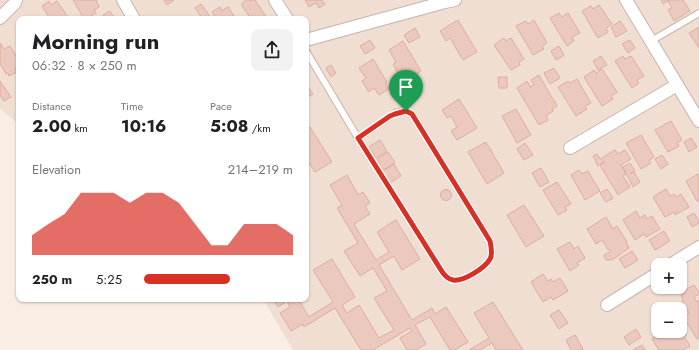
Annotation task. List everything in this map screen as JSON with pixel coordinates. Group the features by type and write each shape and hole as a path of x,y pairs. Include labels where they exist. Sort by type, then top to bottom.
{"street":[{"path":"0,18 15,3 16,0"},
{"path":"123,0 132,16"},
{"path":"275,0 284,16"},
{"path":"309,39 455,0"},
{"path":"626,0 699,121"},
{"path":"570,148 677,84"},
{"path":"681,258 699,247"},
{"path":"606,305 651,277"}],"lane":[{"path":"651,41 699,14"},
{"path":"309,56 358,138 446,277 454,280 464,279 485,266 491,258 492,249 490,241 412,114 406,111 395,114 358,138"}],"shaded area":[{"path":"0,0 699,0 699,350 293,350 265,302 309,302 309,16 16,16 16,122 0,109"}],"building":[{"path":"73,0 96,0 99,7 94,10 96,13 91,16 82,16"},
{"path":"164,0 174,0 167,5"},
{"path":"246,0 255,0 266,16 249,16 241,4"},
{"path":"305,0 322,0 325,4 319,8 316,3 309,7"},
{"path":"661,0 683,0 690,11 674,21 668,10 672,8 668,1 663,4"},
{"path":"49,1 51,5 57,1 67,16 48,16 42,6"},
{"path":"201,4 210,16 201,16 195,8"},
{"path":"599,5 612,24 606,28 608,32 598,38 582,11 591,6 593,9"},
{"path":"220,7 221,11 228,7 234,16 214,16 212,12"},
{"path":"110,11 113,16 104,16"},
{"path":"559,13 562,17 568,13 580,33 572,37 574,41 567,46 550,18"},
{"path":"458,20 477,52 463,60 450,38 446,41 440,31"},
{"path":"534,20 547,43 542,46 544,49 533,55 516,26 526,21 528,24"},
{"path":"620,21 627,31 616,37 611,27"},
{"path":"699,27 699,48 689,33"},
{"path":"415,28 420,37 409,43 404,35"},
{"path":"504,38 506,41 511,38 524,59 519,62 520,65 511,70 494,45"},
{"path":"370,40 375,48 365,54 360,46"},
{"path":"630,40 635,48 628,53 622,44"},
{"path":"403,41 421,71 410,78 405,71 399,75 393,64 396,62 389,50"},
{"path":"0,43 4,49 10,46 16,56 16,72 9,76 0,64"},
{"path":"559,46 564,55 556,60 551,51"},
{"path":"601,56 607,65 598,70 593,61"},
{"path":"623,56 625,59 631,56 644,76 637,80 639,83 632,88 615,61"},
{"path":"373,59 387,82 385,83 389,89 379,95 374,88 369,92 362,81 366,78 359,68"},
{"path":"331,65 336,73 331,77 326,68"},
{"path":"554,68 560,78 550,84 544,73"},
{"path":"602,69 617,92 611,96 613,99 602,106 584,77 594,70 596,73"},
{"path":"539,75 557,106 546,116 548,120 539,125 517,88 527,81 530,87 534,85 531,80"},
{"path":"498,77 507,77 507,88 499,88"},
{"path":"577,79 591,103 585,106 587,109 576,116 558,87 568,81 570,83"},
{"path":"0,81 11,97 4,101 0,95"},
{"path":"309,88 313,94 309,96"},
{"path":"459,99 477,128 457,140 451,131 457,127 451,116 447,118 442,110"},
{"path":"516,109 531,135 517,143 502,116"},
{"path":"671,121 682,140 677,143 679,146 668,152 655,130"},
{"path":"309,128 332,162 315,172 309,163"},
{"path":"641,135 654,157 649,160 651,163 641,169 626,143"},
{"path":"691,138 697,147 689,152 684,142"},
{"path":"380,140 387,151 376,158 369,147"},
{"path":"486,142 504,173 487,184 468,152"},
{"path":"525,143 533,155 524,160 517,149"},
{"path":"615,150 618,154 625,150 631,159 621,165 626,174 623,176 630,187 618,195 600,165 605,162 604,161 598,166 593,156 597,154 600,159"},
{"path":"388,152 395,163 383,170 377,159"},
{"path":"662,155 668,164 661,169 655,159"},
{"path":"630,163 635,171 630,174 634,172 640,182 633,187 623,167"},
{"path":"394,164 401,176 390,183 383,171"},
{"path":"541,168 549,182 540,187 532,173"},
{"path":"579,170 582,174 588,171 600,191 585,200 571,175"},
{"path":"698,174 699,201 697,201 686,181"},
{"path":"347,175 358,195 363,192 370,203 365,206 370,214 354,224 376,260 389,252 377,232 396,220 420,259 402,270 394,256 379,265 412,320 432,308 435,314 446,307 468,342 456,350 450,350 430,317 415,325 426,344 416,350 407,350 400,338 412,331 410,328 373,350 361,350 335,308 304,327 303,324 291,331 280,313 290,307 288,302 300,302 309,317 333,302 313,270 332,259 355,297 342,305 347,313 359,305 379,338 394,330 374,298 387,291 373,268 360,276 344,251 358,243 337,208 342,205 330,185"},
{"path":"557,182 571,204 565,207 567,210 558,215 543,190"},
{"path":"446,189 450,191 452,195 450,199 446,201 442,199 440,195 442,191"},
{"path":"607,189 613,198 606,202 600,193"},
{"path":"666,189 670,196 674,194 676,197 681,194 689,207 675,215 674,212 665,217 653,197"},
{"path":"524,205 544,236 526,247 507,215"},
{"path":"636,211 640,218 645,215 647,219 652,216 660,229 646,237 644,234 635,240 623,220"},
{"path":"694,213 699,223 692,227 687,217"},
{"path":"606,217 613,229 617,226 629,248 612,260 606,260 604,255 611,251 609,249 608,250 602,240 596,244 587,229"},
{"path":"664,231 670,241 655,250 649,240"},
{"path":"570,242 574,249 578,246 585,258 577,263 579,265 570,271 557,249"},
{"path":"632,251 638,260 625,268 619,259"},
{"path":"543,274 548,281 551,279 553,282 560,278 568,291 553,300 551,297 543,302 531,282"},
{"path":"694,285 699,292 699,294 694,297 697,302 699,300 699,338 697,339 687,323 687,314 689,313 687,310 687,302 682,301 681,295 687,294 687,289"},
{"path":"275,302 286,302 278,307"},
{"path":"493,302 523,350 496,350 492,343 480,350 469,350 489,338 474,313"},
{"path":"559,310 568,323 559,329 550,315"},
{"path":"636,329 641,337 629,345 624,337"},
{"path":"575,335 583,349 582,350 571,350 566,340"},
{"path":"685,338 690,346 683,350 659,350 652,339"},
{"path":"642,345 645,350 633,350"}],"route":[{"path":"406,111 412,114 490,241 492,249 491,258 485,266 464,279 454,280 446,277 358,138 390,116 406,111"}]}
